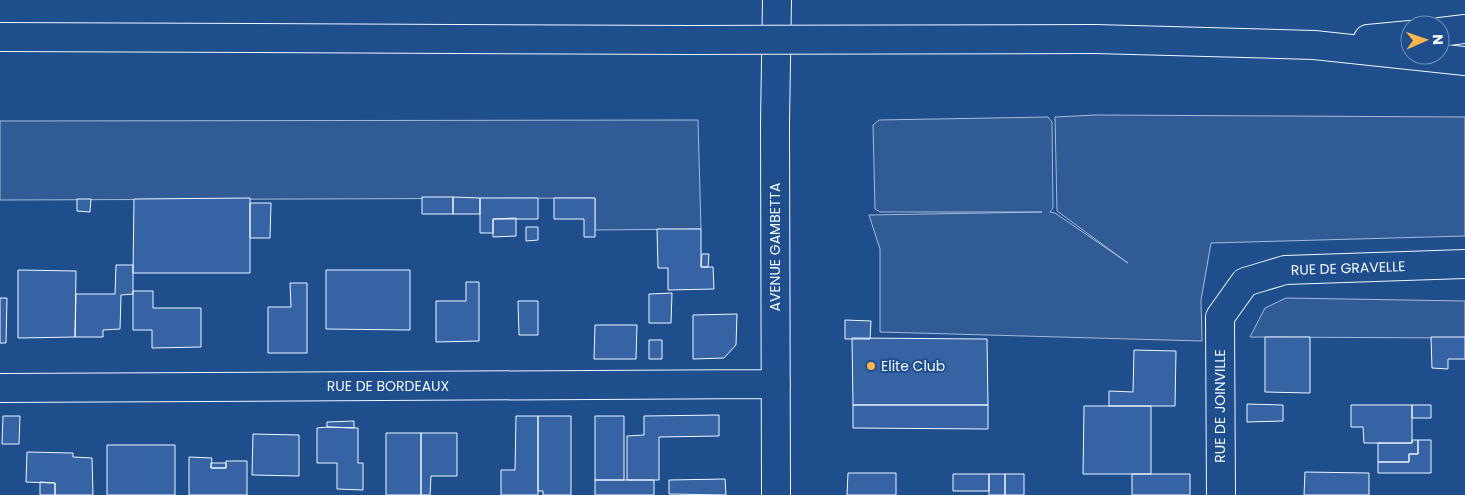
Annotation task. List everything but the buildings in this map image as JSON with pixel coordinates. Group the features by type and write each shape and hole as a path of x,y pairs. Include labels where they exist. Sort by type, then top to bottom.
{"main road":[{"name":"AVENUE GAMBETTA","path":"776,495 775,123 777,0"},
{"path":"1450,31 1465,29"},
{"path":"1314,45 1400,36"},
{"path":"0,37 692,40 1094,39 1314,45 1465,61"},
{"name":"RUE DE GRAVELLE","path":"1220,317 1245,282 1285,270 1465,264"},
{"name":"RUE DE JOINVILLE","path":"1220,317 1221,495"},
{"name":"RUE DE BORDEAUX","path":"0,388 776,384"}],"shaded area":[{"path":"1095,115 1465,117 1465,236 1211,243 1201,300 1202,341 880,332 880,249 869,215 1042,212 880,212 875,209 873,125 879,120 1048,117 1052,122 1053,208 1050,212 1055,213 1128,263 1057,211 1055,117"},
{"path":"698,120 701,229 595,230 595,198 0,200 0,121"},
{"path":"1286,298 1465,301 1465,338 1250,337 1265,308"}],"place":[{"name":"Elite Club","path":"871,366"}]}
